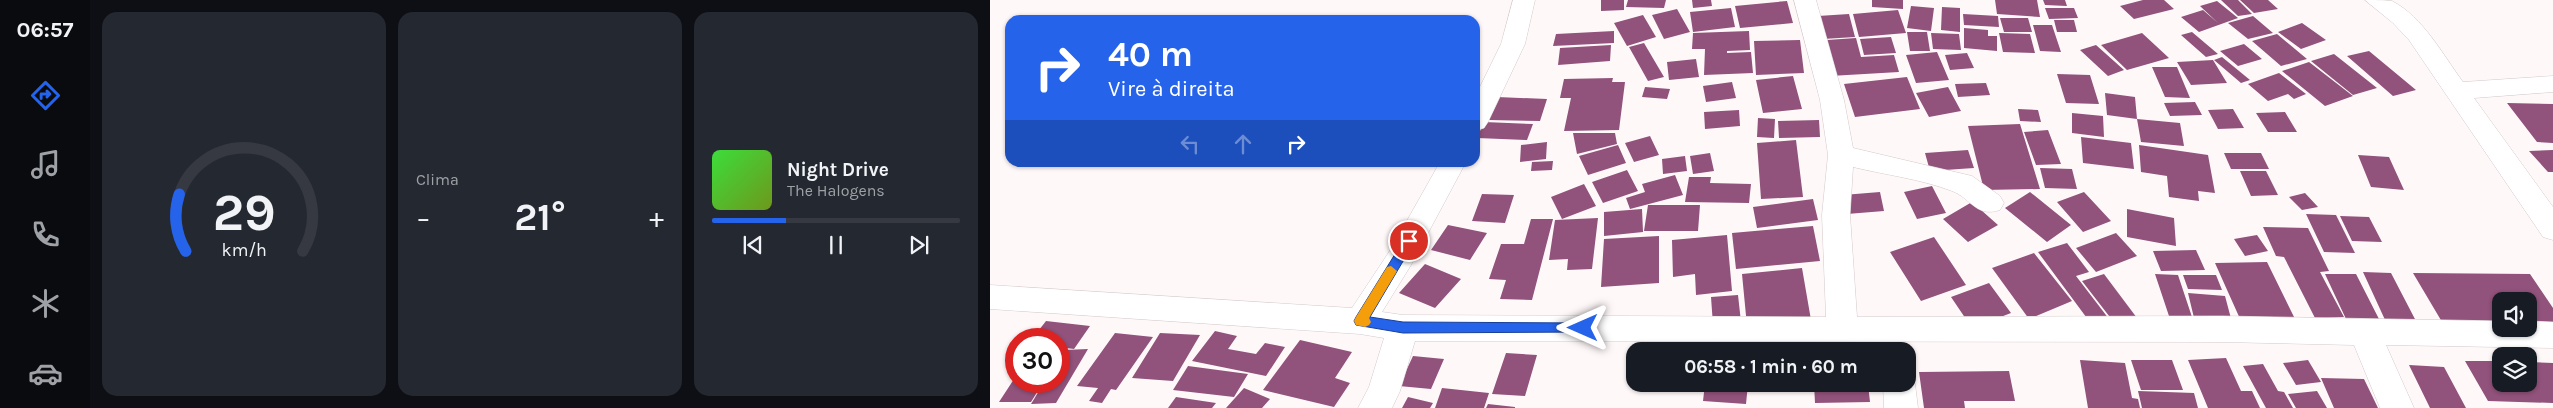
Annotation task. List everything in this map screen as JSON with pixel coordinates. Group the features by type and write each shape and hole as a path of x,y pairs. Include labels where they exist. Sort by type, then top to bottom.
{"street":[{"path":"1480,112 1513,44 1524,0"},
{"path":"1805,0 1832,100 1841,154 1836,216 1842,329"},
{"path":"2376,0 2401,18 2417,35 2553,229"},
{"path":"2456,91 2553,84"},
{"path":"1841,154 1962,182 1990,203"},
{"path":"1360,321 1401,257 1450,167"},
{"path":"990,297 1360,321 1403,328 1842,329 1897,341 2222,329 2553,335"},
{"path":"1375,408 1384,391 1403,328"},
{"path":"2364,331 2397,408"},
{"path":"1900,392 1901,408"}],"building":[{"path":"1601,0 1624,0 1624,10 1601,11"},
{"path":"1628,0 1666,0 1664,8 1626,7"},
{"path":"1692,0 1711,0 1712,6 1693,8"},
{"path":"1872,0 1903,0 1903,9 1872,7"},
{"path":"1995,0 2037,0 2040,17 1997,14"},
{"path":"2043,0 2065,0 2067,6 2045,5"},
{"path":"2143,0 2164,0 2174,9 2134,19 2120,6"},
{"path":"2221,0 2238,0 2252,14 2238,16"},
{"path":"2240,0 2268,0 2278,9 2254,13"},
{"path":"1787,1 1793,23 1740,28 1735,6"},
{"path":"2217,1 2238,18 2199,32 2181,17 2203,10 2218,23 2200,6"},
{"path":"1911,6 1934,8 1931,31 1907,28"},
{"path":"1942,7 1960,8 1960,32 1941,30"},
{"path":"1731,8 1735,27 1693,32 1690,12"},
{"path":"2045,8 2074,8 2078,18 2049,19"},
{"path":"1677,9 1690,32 1664,39 1652,15"},
{"path":"1898,10 1906,33 1859,37 1853,14"},
{"path":"1849,14 1855,37 1823,39 1818,16"},
{"path":"1963,14 1998,16 1999,27 1964,25"},
{"path":"1643,15 1656,37 1627,46 1614,23"},
{"path":"2253,16 2273,33 2248,39 2228,23"},
{"path":"2000,18 2028,18 2032,32 2004,32"},
{"path":"2054,20 2074,20 2077,32 2057,32"},
{"path":"2302,23 2326,40 2301,49 2278,32"},
{"path":"2033,25 2052,25 2061,52 2040,51"},
{"path":"1964,28 1988,30 1988,36 1997,36 1997,51 1964,48"},
{"path":"1614,31 1614,43 1553,46 1556,34"},
{"path":"1749,31 1750,50 1727,51 1727,53 1751,52 1753,73 1704,75 1705,49 1692,49 1693,33"},
{"path":"1907,32 1927,32 1930,51 1910,51"},
{"path":"2192,32 2218,54 2206,57 2181,35"},
{"path":"1931,33 1959,34 1961,50 1933,49"},
{"path":"1999,33 2030,34 2035,53 2003,52"},
{"path":"2142,33 2169,58 2127,70 2101,45"},
{"path":"2277,34 2307,59 2281,66 2252,41"},
{"path":"1891,37 1896,53 1864,55 1860,39"},
{"path":"1856,38 1861,57 1894,55 1899,72 1830,76 1831,56 1827,40"},
{"path":"1800,40 1804,73 1756,75 1754,41"},
{"path":"1644,43 1664,77 1648,81 1629,47"},
{"path":"2244,44 2262,59 2238,66 2220,51"},
{"path":"1611,45 1610,61 1558,65 1560,48"},
{"path":"2096,45 2124,70 2108,76 2080,50"},
{"path":"2369,51 2416,90 2393,96 2347,56"},
{"path":"1937,52 1949,80 1916,83 1906,55"},
{"path":"1967,53 1974,68 1950,70 1945,55"},
{"path":"2334,54 2377,88 2353,95 2311,61"},
{"path":"2222,57 2250,80 2241,83 2214,60"},
{"path":"1696,59 1699,77 1669,80 1667,62"},
{"path":"2213,60 2227,83 2191,85 2177,62"},
{"path":"2309,62 2353,96 2325,106 2282,71"},
{"path":"2152,67 2177,67 2190,98 2165,97"},
{"path":"2279,73 2306,94 2294,99 2288,94 2268,101 2248,84"},
{"path":"2057,74 2090,75 2099,104 2066,103"},
{"path":"1793,76 1802,109 1763,113 1756,80"},
{"path":"1907,77 1920,109 1855,117 1844,84"},
{"path":"1613,78 1612,82 1625,82 1619,130 1564,131 1571,98 1560,98 1564,79"},
{"path":"1732,82 1736,98 1706,102 1703,86"},
{"path":"1986,83 1990,95 1958,97 1955,84"},
{"path":"1645,87 1670,89 1667,99 1642,97"},
{"path":"1948,87 1961,111 1929,117 1916,93"},
{"path":"2105,93 2135,97 2137,119 2107,115"},
{"path":"1497,97 1547,99 1540,121 1489,120"},
{"path":"2195,102 2202,115 2170,116 2164,103"},
{"path":"2507,103 2553,104 2553,143 2537,142"},
{"path":"2018,109 2038,110 2041,122 2020,121"},
{"path":"2233,109 2244,128 2218,129 2208,110"},
{"path":"1739,110 1740,126 1705,129 1704,112"},
{"path":"2285,112 2297,132 2268,132 2256,113"},
{"path":"2072,113 2103,116 2104,137 2072,133"},
{"path":"1758,118 1775,119 1774,138 1757,137"},
{"path":"2137,119 2180,123 2184,146 2141,142"},
{"path":"1819,120 1820,137 1779,138 1778,121"},
{"path":"1484,122 1533,124 1527,140 1480,138 1480,131"},
{"path":"2020,124 2040,189 1984,190 1968,126"},
{"path":"2048,130 2061,164 2036,165 2024,132"},
{"path":"1573,133 1615,133 1617,144 1577,154"},
{"path":"1650,136 1659,155 1634,162 1625,143"},
{"path":"2081,137 2131,143 2134,169 2083,163"},
{"path":"1796,140 1803,197 1761,199 1757,143"},
{"path":"1547,142 1546,159 1520,162 1521,145"},
{"path":"1618,145 1626,163 1588,175 1579,156"},
{"path":"2139,145 2208,155 2215,193 2198,191 2199,201 2169,197 2167,176 2141,172"},
{"path":"1968,150 1974,168 1930,171 1925,153"},
{"path":"2553,150 2553,172 2548,172 2529,151"},
{"path":"1710,153 1714,171 1693,174 1690,156"},
{"path":"2224,153 2261,153 2269,169 2231,169"},
{"path":"2358,155 2389,157 2404,190 2371,187"},
{"path":"1685,156 1687,171 1663,174 1662,159"},
{"path":"1553,161 1552,170 1531,171 1532,162"},
{"path":"2040,168 2072,169 2077,189 2045,188"},
{"path":"1627,170 1638,191 1603,203 1592,182"},
{"path":"2240,171 2266,171 2278,195 2251,196"},
{"path":"1675,175 1683,195 1630,209 1626,198 1645,192 1642,184"},
{"path":"1689,177 1711,177 1710,183 1751,184 1749,203 1685,202"},
{"path":"1584,184 1596,206 1562,219 1551,197"},
{"path":"1932,186 1946,213 1917,219 1904,192"},
{"path":"1880,192 1884,211 1847,214 1843,195"},
{"path":"2030,192 2071,225 2047,242 2005,208"},
{"path":"2084,192 2111,221 2083,232 2057,202"},
{"path":"2305,193 2318,207 2302,210 2289,197"},
{"path":"1482,194 1514,195 1505,223 1472,221"},
{"path":"1813,199 1818,220 1757,228 1753,207"},
{"path":"1972,202 1998,225 1968,242 1943,219"},
{"path":"1648,205 1700,205 1698,231 1644,231"},
{"path":"1642,209 1643,232 1604,236 1604,212"},
{"path":"2127,209 2174,218 2176,246 2127,237"},
{"path":"2306,214 2336,215 2355,253 2324,252"},
{"path":"2340,216 2369,217 2382,242 2352,241"},
{"path":"1598,218 1592,269 1567,270 1568,259 1549,260 1555,220"},
{"path":"1531,219 1553,219 1532,300 1500,299 1506,280 1489,279 1501,244 1524,244"},
{"path":"1448,225 1487,233 1470,260 1431,250"},
{"path":"1813,226 1820,261 1736,269 1732,233"},
{"path":"2263,227 2308,228 2329,271 2320,272 2344,317 2315,318 2284,257 2276,256"},
{"path":"2116,233 2137,256 2096,272 2076,248"},
{"path":"1727,235 1732,291 1696,295 1695,274 1673,277 1672,240"},
{"path":"2257,235 2268,251 2245,256 2234,239"},
{"path":"1659,236 1659,283 1601,287 1604,239"},
{"path":"1934,237 1966,285 1921,301 1890,252"},
{"path":"2067,243 2089,272 2076,276 2109,319 2092,325 2038,252"},
{"path":"2196,250 2205,270 2161,271 2153,251"},
{"path":"2034,253 2072,301 2029,319 1992,268"},
{"path":"2267,262 2295,319 2241,321 2215,263"},
{"path":"1425,264 1461,279 1435,308 1399,293"},
{"path":"1802,268 1811,320 1747,326 1742,274"},
{"path":"2363,272 2391,273 2417,323 2386,322"},
{"path":"2413,273 2530,274 2553,308 2553,328 2537,328 2537,292 2492,292 2492,327 2445,327"},
{"path":"2104,274 2137,318 2116,325 2082,281"},
{"path":"2155,274 2178,275 2192,317 2169,316"},
{"path":"2325,274 2356,274 2379,319 2346,319"},
{"path":"2183,275 2216,275 2222,290 2188,289"},
{"path":"1989,283 2011,313 1972,328 1951,297"},
{"path":"2188,293 2225,296 2233,326 2195,322"},
{"path":"1738,295 1741,322 1713,325 1711,297"},
{"path":"1046,321 1090,326 1074,349 1070,348 1070,328 1041,328"},
{"path":"1215,331 1237,336 1228,349 1256,354 1265,343 1285,347 1266,376 1192,361"},
{"path":"1115,333 1153,337 1116,390 1111,389 1102,403 1089,401 1098,388 1077,386"},
{"path":"1160,333 1200,335 1173,381 1132,378"},
{"path":"1300,340 1352,352 1335,378 1350,383 1334,407 1263,390"},
{"path":"1088,349 1070,379 1070,350"},
{"path":"1506,353 1537,355 1525,396 1492,394"},
{"path":"1413,356 1444,359 1431,389 1399,386"},
{"path":"2226,358 2241,391 2252,391 2260,408 2208,408 2188,360"},
{"path":"2080,360 2125,363 2132,398 2138,399 2140,408 2088,408"},
{"path":"2131,360 2172,360 2183,390 2141,390"},
{"path":"2308,360 2321,382 2296,385 2283,363"},
{"path":"2465,361 2492,361 2492,392 2537,392 2537,362 2553,363 2553,403 2488,401"},
{"path":"2263,364 2278,391 2284,392 2293,408 2266,408 2243,366"},
{"path":"2409,365 2444,367 2466,408 2430,408"},
{"path":"1188,366 1248,374 1234,397 1173,390"},
{"path":"2009,371 2015,401 1964,401 1965,408 1924,408 1919,372"},
{"path":"2321,378 2364,379 2378,408 2334,408"},
{"path":"1244,388 1270,399 1262,408 1226,408"},
{"path":"1442,388 1489,393 1484,408 1435,408"},
{"path":"2138,391 2194,393 2198,408 2142,408"},
{"path":"2317,391 2327,408 2296,408 2288,394"},
{"path":"1704,392 1747,392 1746,404 1703,401"},
{"path":"1814,392 1869,392 1870,402 1815,403"},
{"path":"1005,393 1037,393 1031,402 999,402"},
{"path":"1038,393 1062,393 1056,403 1031,404"},
{"path":"1176,397 1216,403 1212,408 1168,408"},
{"path":"1408,397 1433,403 1430,408 1402,408"},
{"path":"1488,404 1515,407 1515,408 1486,408"}],"slow traffic":[{"path":"1365,322 1360,321 1391,271"}],"route":[{"path":"1409,241 1401,257 1360,321 1403,328 1583,328"}]}
